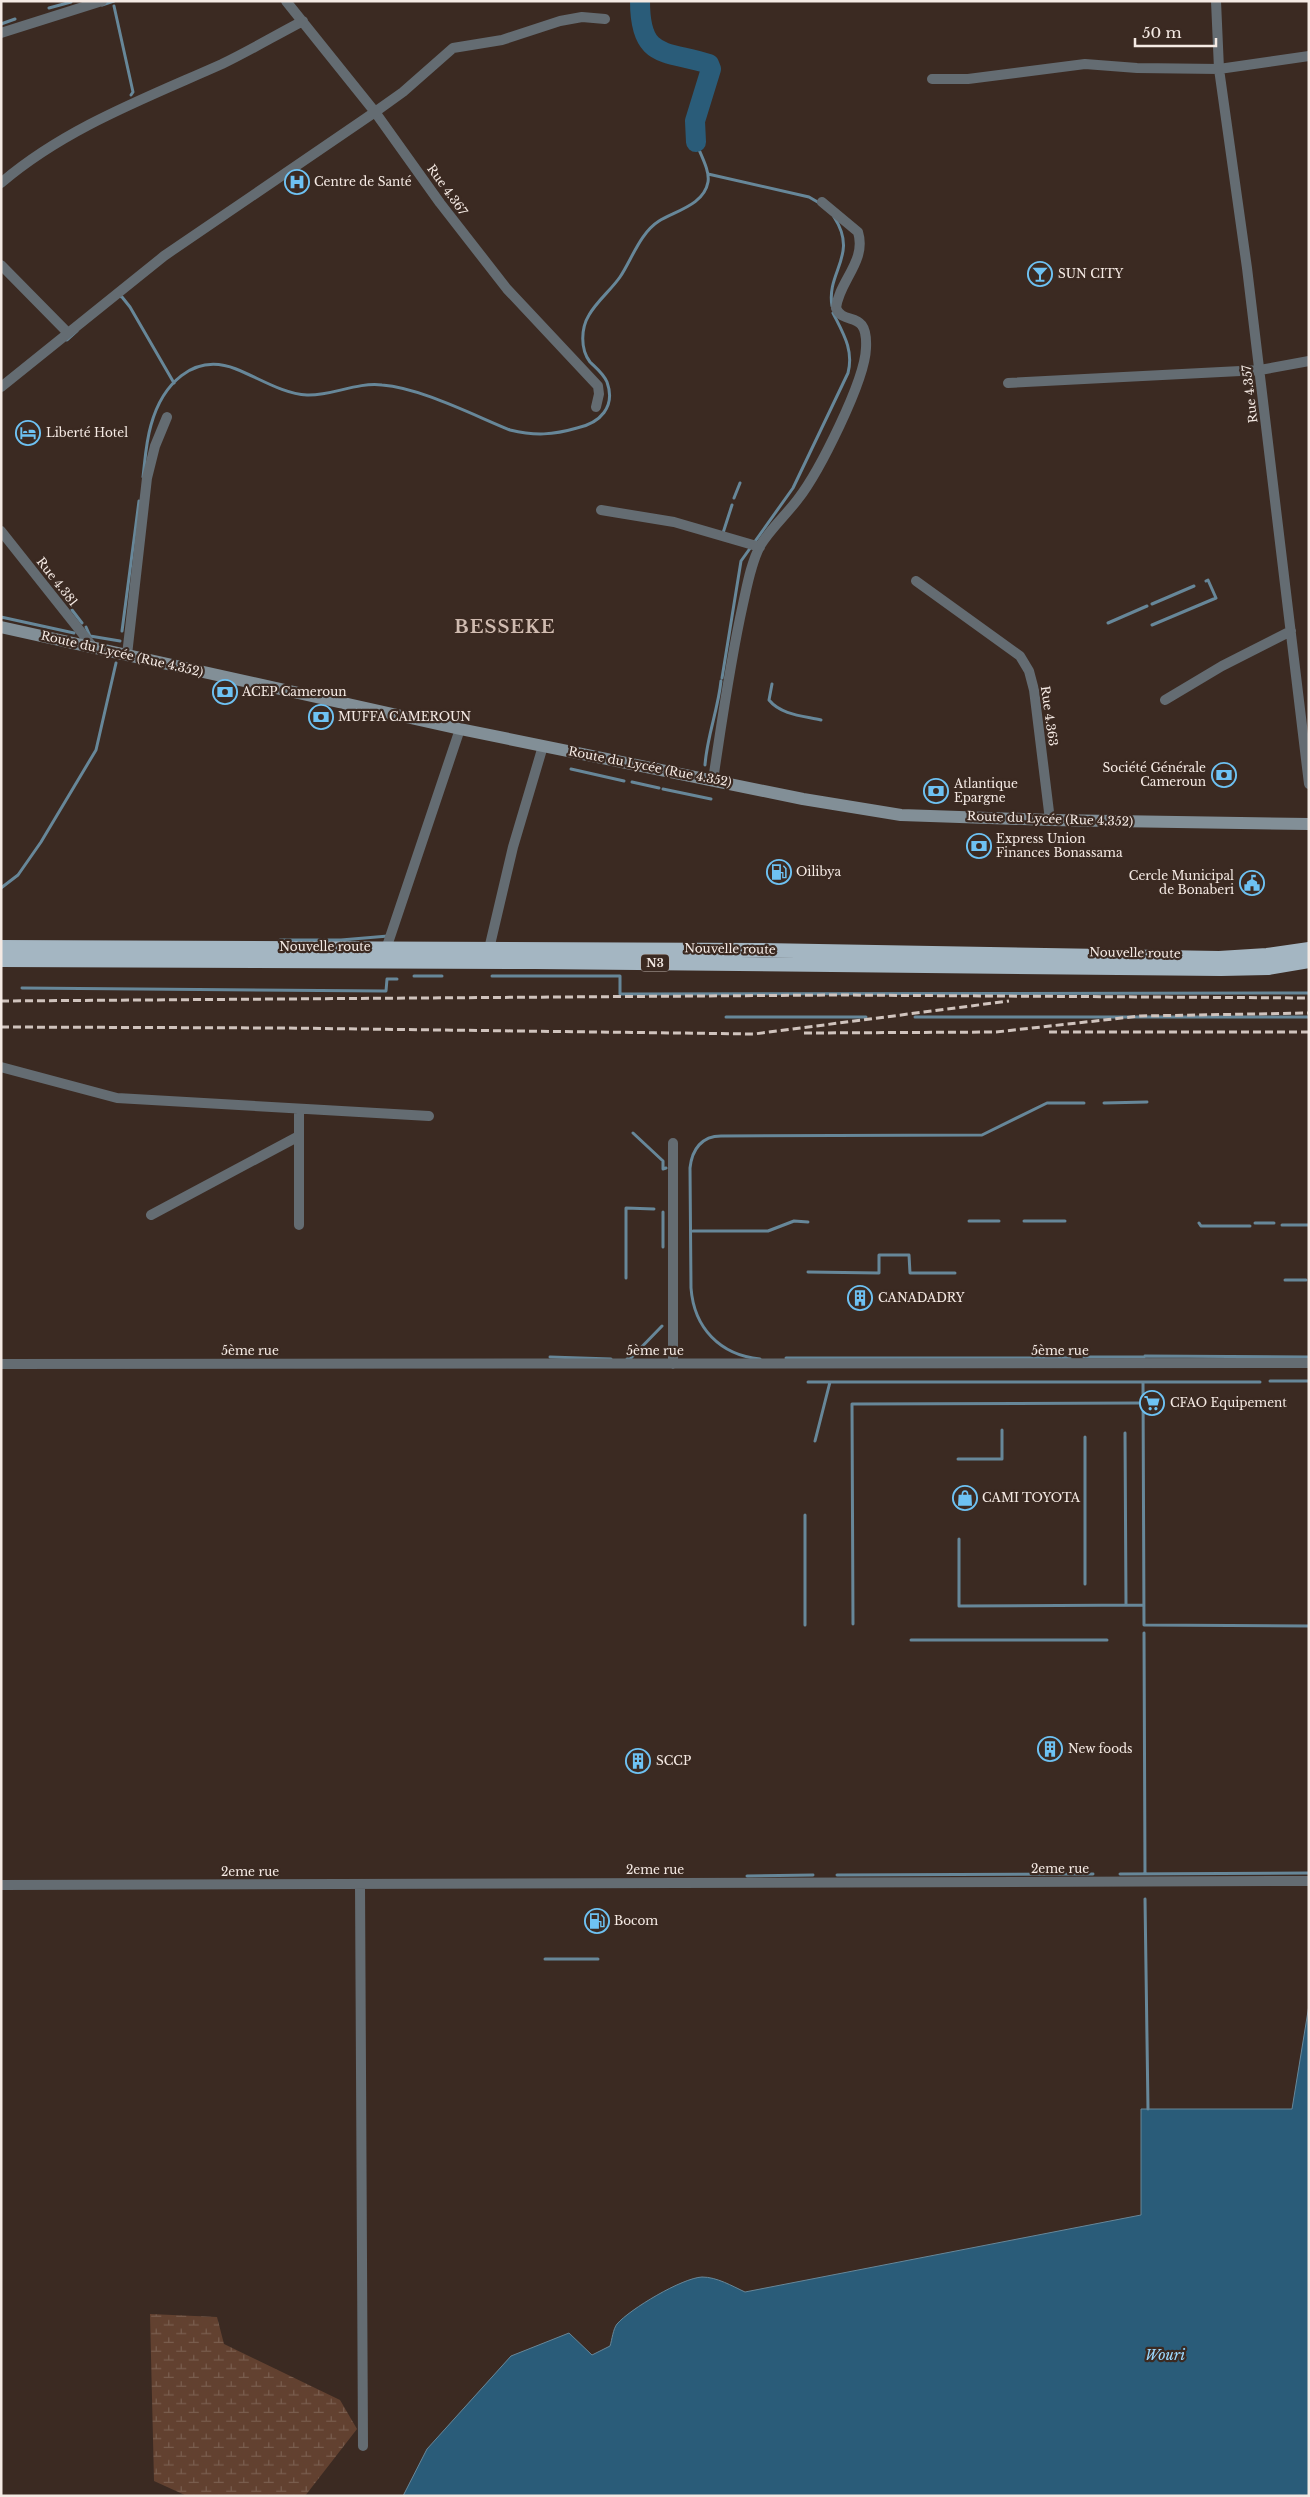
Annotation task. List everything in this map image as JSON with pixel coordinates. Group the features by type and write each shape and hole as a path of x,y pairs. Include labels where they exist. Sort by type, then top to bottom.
{"highway":[{"name":"Nouvelle route","path":"1,947 488,949 535,956 1222,969 1268,968 1309,961"},
{"name":"Nouvelle route","path":"1,960 535,956 758,950 1219,958 1267,955 1309,949"}],"main road":[{"name":"Route du Lycée (Rue 4.352)","path":"1,627 460,729 803,799 901,815 1050,820 1309,824"}],"street":[{"path":"1,32 78,5 102,1"},
{"name":"Rue 4.367","path":"286,1 375,112 440,203 507,289 598,386 599,394 596,407"},
{"name":"Rue 4.357","path":"1216,1 1219,69 1260,370 1309,784"},
{"path":"1,387 164,256 403,92 453,48 502,40 560,21 582,17 605,19"},
{"path":"1,183 23,164 84,126 225,62 303,21"},
{"path":"932,79 968,79 1076,64 1219,69 1309,56"},
{"path":"713,780 734,642 760,547 807,487 855,392 864,364 866,349 864,326 860,322 840,314 836,308 860,248 860,239 858,232 822,202"},
{"path":"1,265 68,334"},
{"path":"1008,383 1260,370 1309,361"},
{"path":"127,655 147,478 154,446 167,417"},
{"path":"601,510 674,522 760,547"},
{"name":"Rue 4.381","path":"1,532 93,647"},
{"name":"Rue 4.363","path":"916,581 1020,656 1029,671 1034,690 1050,820"},
{"path":"1164,700 1222,666 1291,631"},
{"path":"386,949 460,729"},
{"path":"488,949 513,847 543,746"},
{"path":"1,1067 117,1098 430,1116"},
{"path":"298,1225 299,1109"},
{"path":"151,1215 299,1136"},
{"path":"673,1143 673,1364"},
{"name":"5ème rue","path":"1,1364 1309,1363"},
{"name":"2eme rue","path":"1,1885 1309,1881"},
{"path":"360,1884 363,2446"}],"green space":[{"path":"150,2314 217,2317 224,2344 340,2400 357,2429 305,2496 187,2496 154,2481"}],"water":[{"name":"Wouri","path":"1309,2005 1309,2496 403,2496 427,2449 511,2356 569,2333 592,2355 610,2346 617,2324 633,2310 657,2295 682,2283 708,2277 745,2292 1141,2215 1141,2109 1292,2109"}],"waterway":[{"path":"102,5 114,1"},
{"path":"640,1 641,20 650,43 668,53 709,64 711,69 695,121 696,142"},
{"path":"49,8 71,2"},
{"path":"114,6 133,92 131,95"},
{"path":"1,24 15,19"},
{"path":"143,477 149,431 156,410 163,397 171,385 182,376 193,369 206,365 220,365 236,369 280,389 298,394 316,395 363,385 397,387 447,403 510,430 528,433 560,432 585,426 593,422 599,418 608,406 609,391 607,382 590,362 584,351 583,332 586,320 620,277 637,247 652,226 695,202 705,190 708,182 708,172 696,142"},
{"path":"708,174 809,197 821,204"},
{"path":"832,306 831,294 833,283 843,253 841,230 834,217"},
{"path":"119,296 130,307 174,383"},
{"path":"722,678 741,561 793,488 848,373 849,349 833,313"},
{"path":"67,340 77,331"},
{"path":"734,498 740,483"},
{"path":"122,631 139,501"},
{"path":"723,533 732,505"},
{"path":"1152,625 1216,598 1208,580 1206,581"},
{"path":"1152,604 1194,586"},
{"path":"1108,623 1147,606"},
{"path":"72,610 82,623"},
{"path":"1,617 74,633"},
{"path":"86,627 90,636 120,641"},
{"path":"1,888 18,875 41,842 96,750 116,663"},
{"path":"705,765 721,681"},
{"path":"772,684 769,700 774,705 786,712 821,720"},
{"path":"571,769 624,781"},
{"path":"632,782 659,788"},
{"path":"663,789 711,799"},
{"path":"280,940 341,940 388,936"},
{"path":"414,976 442,976"},
{"path":"492,976 620,976 620,994 1309,993"},
{"path":"22,988 386,991 387,979 397,979"},
{"path":"726,1017 866,1017"},
{"path":"915,1017 1309,1017"},
{"path":"1104,1103 1147,1102"},
{"path":"760,1359 733,1352 721,1345 704,1327 697,1315 693,1302 691,1288 690,1168 693,1155 703,1141 708,1138 721,1136 982,1135 1047,1103 1084,1103"},
{"path":"633,1133 663,1161 663,1169 666,1168"},
{"path":"626,1278 626,1208 654,1209"},
{"path":"663,1212 663,1247"},
{"path":"693,1231 768,1231 794,1221 808,1222"},
{"path":"969,1221 999,1221"},
{"path":"1024,1221 1065,1221"},
{"path":"1199,1223 1201,1226 1250,1226"},
{"path":"1255,1223 1274,1223"},
{"path":"1282,1225 1309,1225"},
{"path":"808,1272 879,1273 879,1255 909,1255 910,1273 955,1273"},
{"path":"1285,1280 1306,1280"},
{"path":"627,1359 630,1359 662,1326"},
{"path":"1145,1356 1309,1357"},
{"path":"550,1357 611,1359"},
{"path":"1084,1357 1144,1357"},
{"path":"786,1358 1070,1358"},
{"path":"1270,1381 1309,1381"},
{"path":"808,1382 1260,1382"},
{"path":"815,1441 830,1382"},
{"path":"1143,1382 1144,1625 1309,1626"},
{"path":"853,1624 852,1404 1139,1403"},
{"path":"958,1459 1002,1459 1002,1430"},
{"path":"1125,1433 1126,1605"},
{"path":"1085,1437 1085,1584"},
{"path":"805,1515 805,1625"},
{"path":"959,1539 959,1606 1144,1605"},
{"path":"1144,1633 1145,1874"},
{"path":"911,1640 1107,1640"},
{"path":"1120,1874 1309,1873"},
{"path":"837,1875 1093,1874"},
{"path":"747,1876 813,1875"},
{"path":"1145,1899 1148,2109"},
{"path":"545,1959 598,1959"}],"railway":[{"path":"1,1001 838,995 1309,998"},
{"path":"1,1027 284,1028 754,1034 1009,1001"},
{"path":"804,1033 996,1032 1140,1016 1309,1013"},
{"path":"1049,1032 1309,1032"}],"place":[{"name":"Centre de Santé","path":"297,182"},
{"name":"SUN CITY","path":"1040,274"},
{"name":"Liberté Hotel","path":"28,433"},
{"name":"ACEP Cameroun","path":"225,692"},
{"name":"MUFFA CAMEROUN","path":"321,717"},
{"name":"Société Générale Cameroun","path":"1224,775"},
{"name":"Atlantique Epargne","path":"936,791"},
{"name":"Express Union Finances Bonassama","path":"979,846"},
{"name":"Oilibya","path":"779,872"},
{"name":"Cercle Municipal de Bonaberi","path":"1252,883"},
{"name":"CANADADRY","path":"860,1298"},
{"name":"CFAO Equipement","path":"1152,1403"},
{"name":"CAMI TOYOTA","path":"965,1498"},
{"name":"New foods","path":"1050,1749"},
{"name":"SCCP","path":"638,1761"},
{"name":"Bocom","path":"597,1921"}],"district":[{"name":"BESSEKE","path":"505,627"}]}
